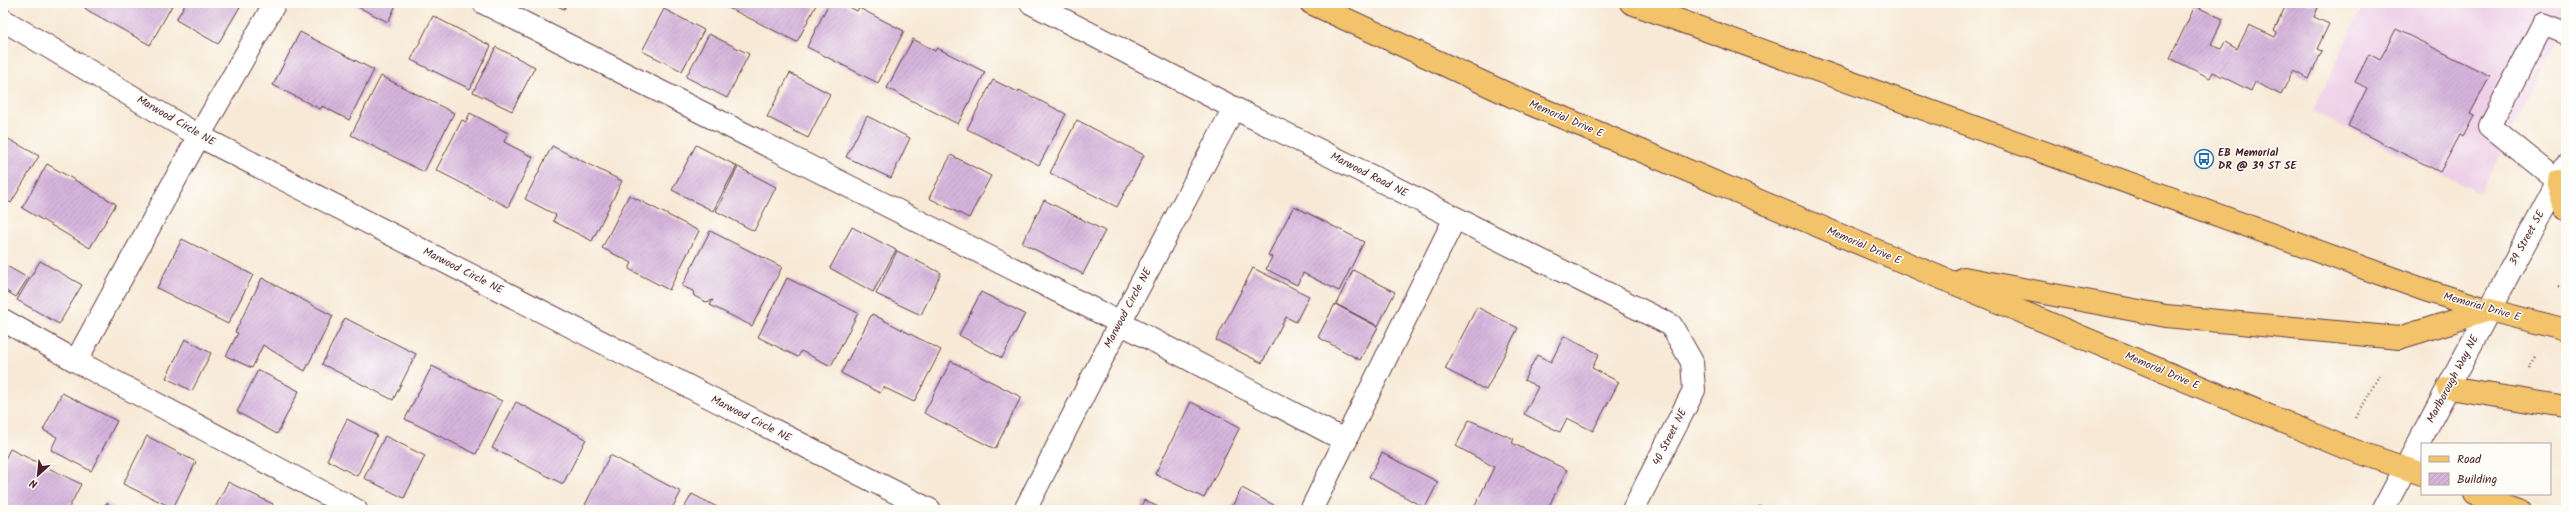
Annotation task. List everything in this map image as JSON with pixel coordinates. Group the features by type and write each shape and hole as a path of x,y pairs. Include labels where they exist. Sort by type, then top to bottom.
{"main road":[{"name":"Memorial Drive E","path":"1311,3 1514,97 1920,270 2341,446 2414,471"},
{"name":"Memorial Drive E","path":"1631,3 2425,290 2489,310 2566,330"},
{"path":"2562,174 2566,208"},
{"path":"1920,270 2166,316 2399,338 2489,310"},
{"path":"2448,388 2566,406"},
{"path":"2478,495 2520,510"}],"street":[{"path":"76,361 199,136 275,3"},
{"path":"484,3 1120,323 1346,441"},
{"name":"Marwood Road NE","path":"1031,3 1234,108 1671,325 1692,362"},
{"name":"Marwood Circle NE","path":"3,20 199,136 930,510"},
{"path":"2562,174 2490,126 2543,24 2566,33"},
{"name":"Marwood Circle NE","path":"1025,510 1120,323 1234,108"},
{"name":"39 Street SE","path":"2489,310 2562,174"},
{"path":"1311,510 1455,218"},
{"name":"Marlborough Way NE","path":"2425,443 2448,388 2489,310"},
{"path":"3,320 76,361 356,510"},
{"name":"40 Street NE","path":"1633,510 1694,390 1692,362"},
{"name":"Marlborough Way NE","path":"2383,510 2414,471 2421,454"}],"path":[{"path":"2557,286 2566,289"},
{"path":"2528,371 2539,351"},
{"path":"2353,424 2380,374"}],"shaded area":[{"path":"2364,3 2566,3 2566,25 2480,193 2313,112"}],"building":[{"path":"87,3 173,4 150,45 89,11 85,8"},
{"path":"186,3 237,3 241,5 218,44 176,20"},
{"path":"350,3 397,3 388,22"},
{"path":"551,3 567,3 564,9"},
{"path":"727,3 817,3 797,42 725,6"},
{"path":"829,3 841,3 857,11 859,8 904,31 878,83 807,47"},
{"path":"2282,3 2320,3 2314,17 2329,24 2317,49 2322,51 2309,79 2293,71 2281,95 2255,82 2251,91 2213,72 2210,78 2170,58 2195,6 2223,19 2211,44 2221,49 2225,42 2237,49 2249,25 2275,37 2277,33 2274,31 2286,5"},
{"path":"664,9 704,30 682,71 642,51"},
{"path":"433,16 491,46 470,89 411,60"},
{"path":"2396,29 2490,76 2470,114 2474,116 2463,137 2460,135 2440,172 2348,126 2367,88 2355,82 2369,54 2380,60"},
{"path":"300,32 374,70 349,120 322,106 320,109 273,85"},
{"path":"709,34 749,54 727,98 686,77"},
{"path":"913,39 935,51 937,48 985,72 958,124 887,88"},
{"path":"496,47 535,67 512,111 473,92"},
{"path":"790,73 830,94 808,138 767,117"},
{"path":"381,76 454,113 424,172 351,135"},
{"path":"993,80 1018,92 1019,90 1066,114 1039,165 967,129"},
{"path":"470,113 508,133 504,142 533,157 508,207 436,170 462,120 466,122"},
{"path":"867,116 910,138 891,178 846,157"},
{"path":"1077,120 1144,155 1117,207 1050,173"},
{"path":"3,136 39,156 11,203 3,198"},
{"path":"696,145 737,166 713,211 672,190"},
{"path":"552,146 622,181 592,241 553,221 556,215 525,199"},
{"path":"951,155 991,176 969,218 929,198"},
{"path":"47,164 116,204 90,248 22,208"},
{"path":"738,167 776,187 754,231 716,211"},
{"path":"629,195 699,231 669,290 629,269 632,263 602,248"},
{"path":"1044,200 1105,231 1083,274 1022,243"},
{"path":"1294,206 1364,242 1339,291 1303,273 1297,285 1266,269 1272,257 1268,255"},
{"path":"852,227 896,250 873,292 830,268"},
{"path":"710,231 782,267 752,326 710,305 713,300 706,302 694,296 693,291 682,286"},
{"path":"182,239 253,275 228,324 157,288"},
{"path":"897,251 941,273 921,315 876,294"},
{"path":"40,261 82,285 59,324 17,300"},
{"path":"3,264 28,278 16,297 3,289"},
{"path":"1253,268 1309,296 1296,322 1286,317 1262,363 1216,340"},
{"path":"1353,270 1395,292 1378,326 1336,304"},
{"path":"262,278 333,316 305,371 263,345 252,368 226,356 238,333 235,332"},
{"path":"787,278 858,313 831,366 801,351 798,357 758,337"},
{"path":"981,292 1025,314 1002,358 959,335"},
{"path":"1335,304 1378,327 1360,360 1318,337"},
{"path":"1477,307 1518,328 1486,390 1445,369"},
{"path":"872,314 941,350 914,402 883,387 880,393 841,373"},
{"path":"345,318 416,354 393,400 322,364"},
{"path":"1564,336 1599,354 1592,368 1619,382 1593,431 1567,418 1560,432 1524,414 1538,387 1524,380 1537,355 1551,362"},
{"path":"185,339 211,353 192,391 166,378"},
{"path":"951,361 1021,397 995,449 924,413"},
{"path":"432,366 502,401 476,454 405,419"},
{"path":"258,370 299,391 277,434 237,412"},
{"path":"62,393 117,421 91,471 51,450 57,437 43,430"},
{"path":"516,402 586,439 563,484 492,448"},
{"path":"1191,402 1240,427 1204,498 1155,474"},
{"path":"347,419 377,435 357,476 327,460"},
{"path":"1469,420 1514,439 1512,443 1567,470 1547,510 1473,510 1494,467 1456,446"},
{"path":"147,436 196,462 173,508 123,484"},
{"path":"385,436 425,456 404,498 364,478"},
{"path":"10,449 81,484 68,510 3,510 3,463"},
{"path":"1382,453 1438,482 1425,508 1369,477"},
{"path":"610,455 681,492 671,510 595,510 585,505"},
{"path":"228,482 273,504 270,510 214,510"},
{"path":"1242,488 1283,510 1230,510"},
{"path":"692,494 723,510 683,510"},
{"path":"1144,500 1164,510 1140,510"},
{"path":"106,503 121,510 102,510"},
{"path":"1759,506 1766,510 1757,510"}],"place":[{"name":"EB Memorial DR @ 39 ST SE","path":"2204,159"}]}
